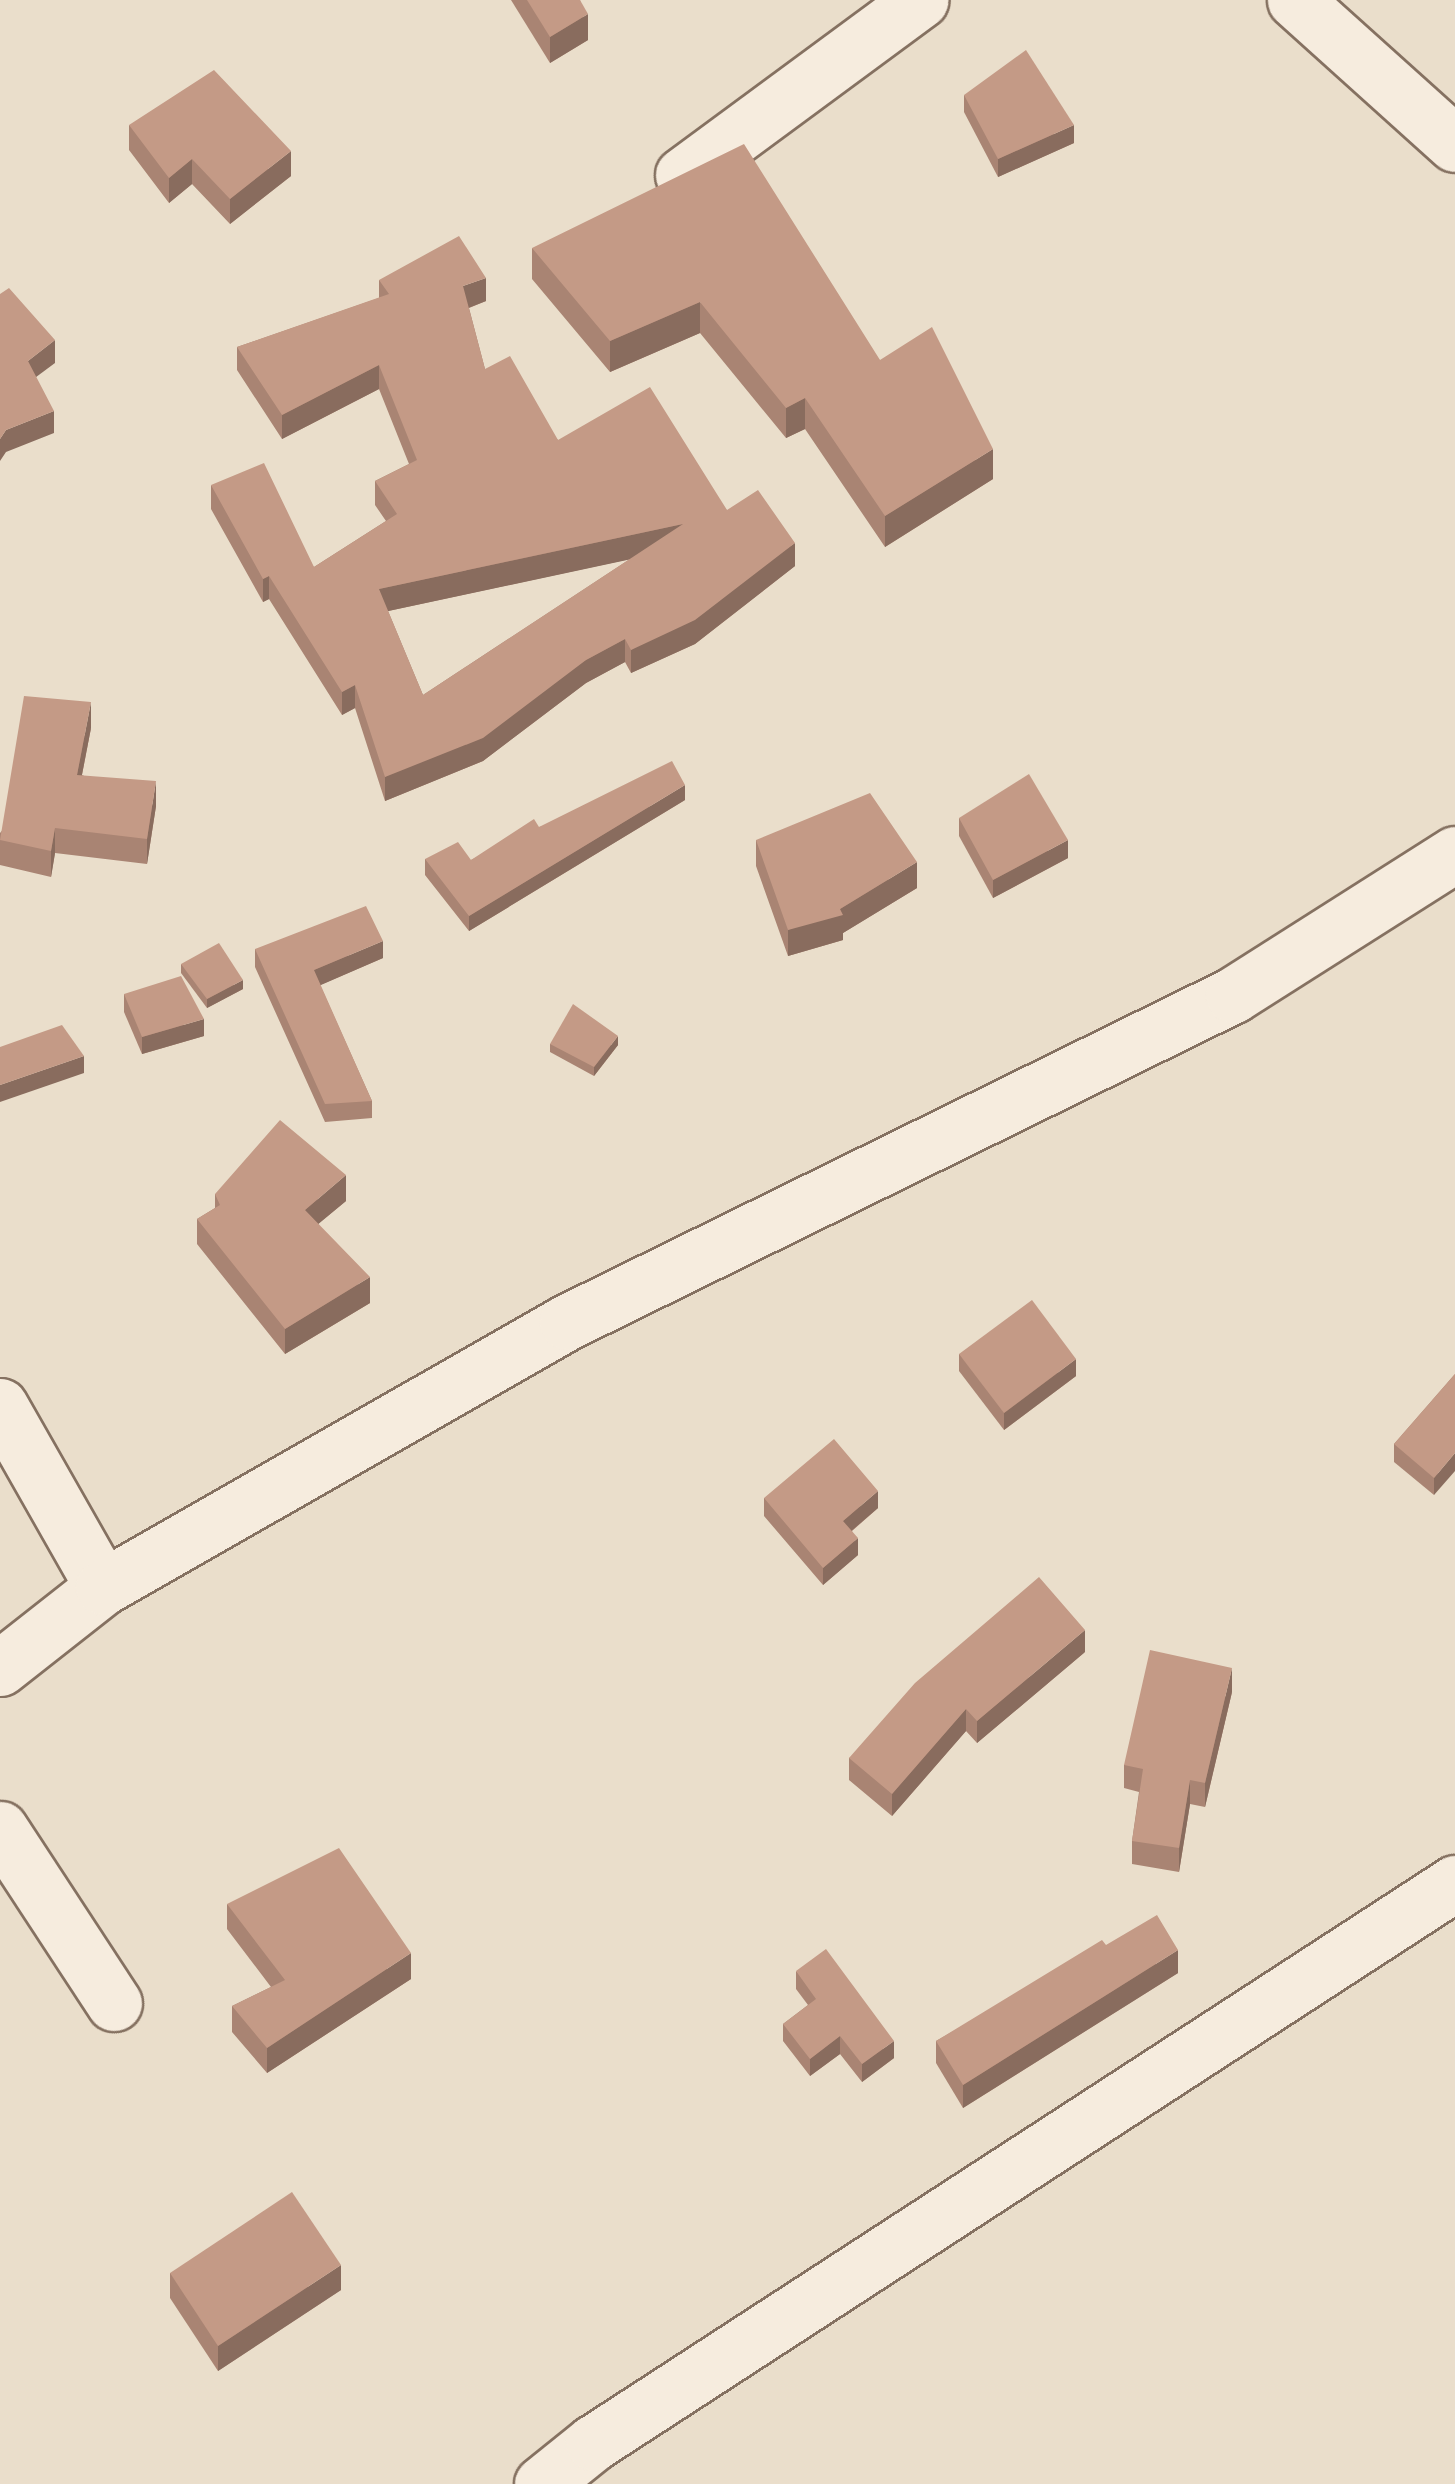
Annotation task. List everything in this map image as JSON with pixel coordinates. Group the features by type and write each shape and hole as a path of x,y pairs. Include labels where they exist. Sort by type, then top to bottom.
{"street":[{"path":"683,175 920,0"},
{"path":"1294,0 1455,144"},
{"path":"0,1668 102,1587 567,1322 1233,996 1455,854"},
{"path":"0,1406 102,1587"},
{"path":"0,1830 114,2003"},
{"path":"542,2484 593,2443 1455,1883"}],"building":[{"path":"527,0 580,0 588,14 550,37"},
{"path":"1026,50 1074,125 998,159 964,95"},
{"path":"214,70 291,151 230,199 192,159 169,178 129,125"},
{"path":"744,144 880,360 932,327 993,449 885,516 805,398 786,408 700,302 610,341 532,248"},
{"path":"459,236 486,278 463,286 485,369 510,356 558,440 650,387 727,510 758,490 795,543 695,620 631,650 625,639 586,660 483,738 385,777 355,685 342,692 269,576 263,579 211,485 264,463 314,567 397,514 375,481 417,460 379,365 282,415 237,347 389,294 379,280","holes":["683,524 423,695 379,589"]},
{"path":"9,288 55,340 28,361 54,411 6,430 0,439 0,294"},
{"path":"24,696 91,702 77,775 156,781 147,839 55,828 51,851 0,840"},
{"path":"672,761 685,785 469,916 425,859 458,842 471,860 534,819 539,827"},
{"path":"1029,774 1068,840 993,880 959,818"},
{"path":"870,793 917,862 840,909 843,915 788,930 756,840"},
{"path":"366,906 383,941 314,970 372,1101 325,1104 255,949"},
{"path":"219,943 243,980 207,999 181,964"},
{"path":"181,976 204,1019 142,1037 124,994"},
{"path":"573,1004 618,1036 594,1067 550,1044"},
{"path":"62,1025 84,1056 0,1085 0,1047"},
{"path":"280,1120 346,1175 305,1210 370,1277 285,1329 197,1219 220,1205 215,1194"},
{"path":"1032,1300 1076,1359 1004,1413 959,1354"},
{"path":"1455,1374 1455,1453 1434,1478 1394,1444"},
{"path":"834,1439 878,1491 843,1521 858,1538 823,1568 764,1498"},
{"path":"1039,1577 1085,1630 977,1721 966,1709 892,1794 849,1758 915,1683"},
{"path":"1150,1650 1232,1668 1205,1783 1190,1780 1179,1848 1132,1841 1143,1769 1124,1765"},
{"path":"339,1848 411,1953 267,2048 232,2006 285,1980 227,1904"},
{"path":"1157,1915 1178,1950 963,2085 936,2041 1102,1940 1106,1945"},
{"path":"826,1949 894,2041 862,2064 840,2036 810,2059 783,2024 816,1999 796,1971"},
{"path":"292,2192 341,2265 218,2346 170,2273"}]}
